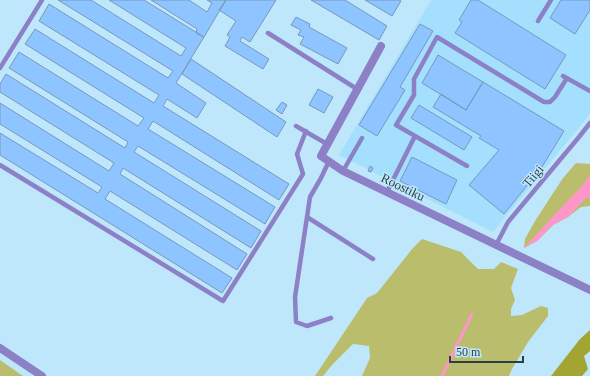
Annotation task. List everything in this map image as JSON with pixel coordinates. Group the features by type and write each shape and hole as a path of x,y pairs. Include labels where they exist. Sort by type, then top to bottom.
{"street":[{"path":"329,161 321,156 381,46"},
{"name":"Roostiku","path":"329,161 343,171 590,290"},
{"path":"0,348 42,376"}],"lane":[{"path":"0,68 42,0"},
{"path":"538,21 551,0"},
{"path":"268,33 358,89"},
{"path":"467,166 396,125 414,95 414,79 437,37 544,102 550,102 555,97 565,77 590,90"},
{"name":"Tiigi","path":"496,245 508,222 590,123"},
{"path":"296,126 327,144"},
{"path":"0,165 223,301 303,174 297,154 306,132"},
{"path":"387,192 415,136"},
{"path":"343,171 362,138"},
{"path":"329,161 310,197 295,297 296,322 307,326 331,318"},
{"path":"307,217 373,259"}],"shaded area":[{"path":"431,0 590,0 590,114 493,232 339,155"},
{"path":"590,175 590,199 586,198 568,217 553,225 537,241 524,248 582,186"},
{"path":"590,330 590,351 584,356 588,369 582,376 551,376 580,339"}],"green space":[{"path":"576,163 590,164 590,206 581,207 568,217 553,225 537,241 524,248 525,239 535,221 563,178"},
{"path":"422,239 461,252 478,269 494,269 501,262 518,269 511,288 515,300 511,309 511,316 522,315 541,306 548,308 548,316 528,342 509,376 362,376 370,358 369,346 353,344 323,376 315,376 367,298 377,293"},
{"path":"0,360 23,376 0,376"}],"building":[{"path":"58,0 91,0 181,56 186,48 109,0 144,0 204,37 176,83 206,103 197,118 167,99 163,106 289,184 279,200 153,121 148,129 275,207 265,224 138,146 134,152 261,231 251,248 123,168 120,174 247,254 237,270 110,191 105,199 232,278 222,293 0,155 0,133 98,193 102,187 0,124 0,103 109,171 114,163 0,92 0,84 6,74 125,148 128,142 9,68 19,52 138,126 144,118 25,44 35,29 154,103 159,95 39,21 49,4 168,78 173,71"},
{"path":"151,0 189,0 207,12 212,3 207,0 226,0 204,37 196,33 197,29"},
{"path":"226,0 276,0 250,42 242,37 240,41 269,59 263,69 225,46 230,37 227,35 236,21 219,10"},
{"path":"311,0 345,0 387,26 379,40"},
{"path":"365,0 399,0 401,1 392,16"},
{"path":"471,0 478,0 566,55 545,89 455,33 462,22 459,20"},
{"path":"561,0 590,0 590,10 575,34 550,18"},
{"path":"296,17 310,24 309,27 347,48 338,64 300,44 304,37 298,35 301,30 291,25"},
{"path":"420,24 433,31 400,87 405,90 377,136 359,125"},
{"path":"438,55 483,82 466,110 422,83"},
{"path":"191,59 286,122 277,137 182,74"},
{"path":"483,82 564,131 542,167 504,214 469,185 499,150 479,138 481,136 433,107 441,94 466,110"},
{"path":"318,89 333,97 324,113 309,105"},
{"path":"282,102 287,105 282,114 276,110"},
{"path":"419,105 472,137 464,150 411,118"},
{"path":"412,157 457,180 446,204 400,181"},
{"path":"370,166 373,168 371,172 368,171"}],"waterway":[{"path":"442,376 472,314"}]}
